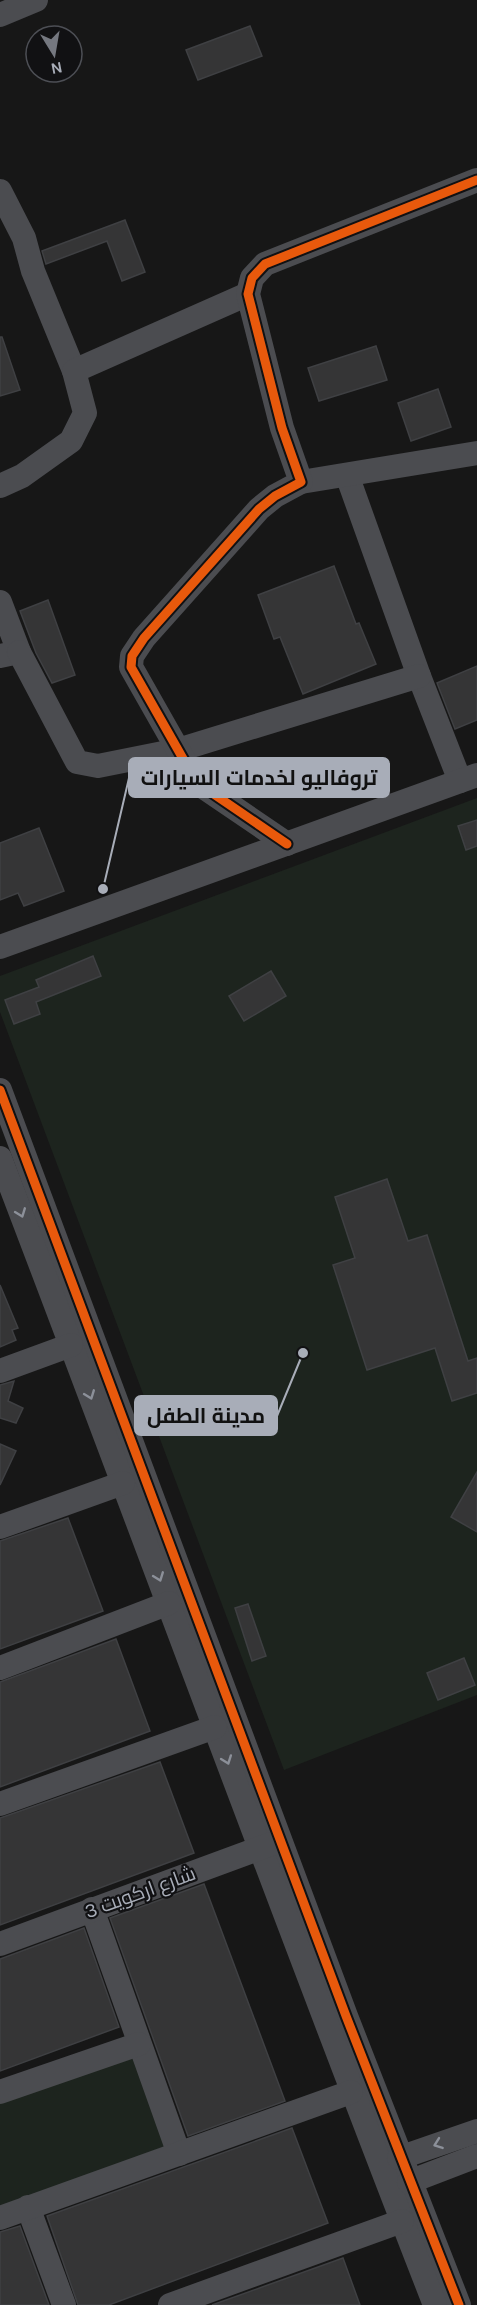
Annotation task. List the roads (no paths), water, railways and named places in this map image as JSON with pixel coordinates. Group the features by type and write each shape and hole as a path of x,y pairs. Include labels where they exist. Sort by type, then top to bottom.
{"street":[{"path":"0,15 28,2"},
{"path":"301,482 282,428 248,294 252,278 265,264 477,180"},
{"path":"0,191 24,238 33,271 74,371 86,413 71,441 22,476 0,486"},
{"path":"74,371 248,294"},
{"path":"287,843 202,786 178,750 131,668 132,656 144,638 260,509 275,496 301,482 477,453"},
{"path":"0,947 469,778 418,676 347,475"},
{"path":"0,602 9,654 77,762 87,766 98,766 178,750 418,676"},
{"path":"0,1090 270,1844 351,2092 435,2305"},
{"path":"0,1158 215,1727 270,1844 459,2305"},
{"path":"0,1371 71,1345"},
{"path":"0,1527 123,1483"},
{"path":"0,1668 169,1603"},
{"path":"0,1804 215,1727"},
{"name":"شارع اركويت 3","path":"0,1944 270,1844"},
{"path":"92,1909 179,2154"},
{"path":"0,2092 139,2043"},
{"path":"0,2218 351,2092"},
{"path":"399,2158 477,2131"},
{"path":"409,2182 477,2156"},
{"path":"28,2207 64,2305"},
{"path":"170,2305 402,2222"}],"place":[{"name":"تروفاليو لخدمات السيارات","path":"103,889"},
{"name":"مدينة الطفل","path":"303,1353"}]}
